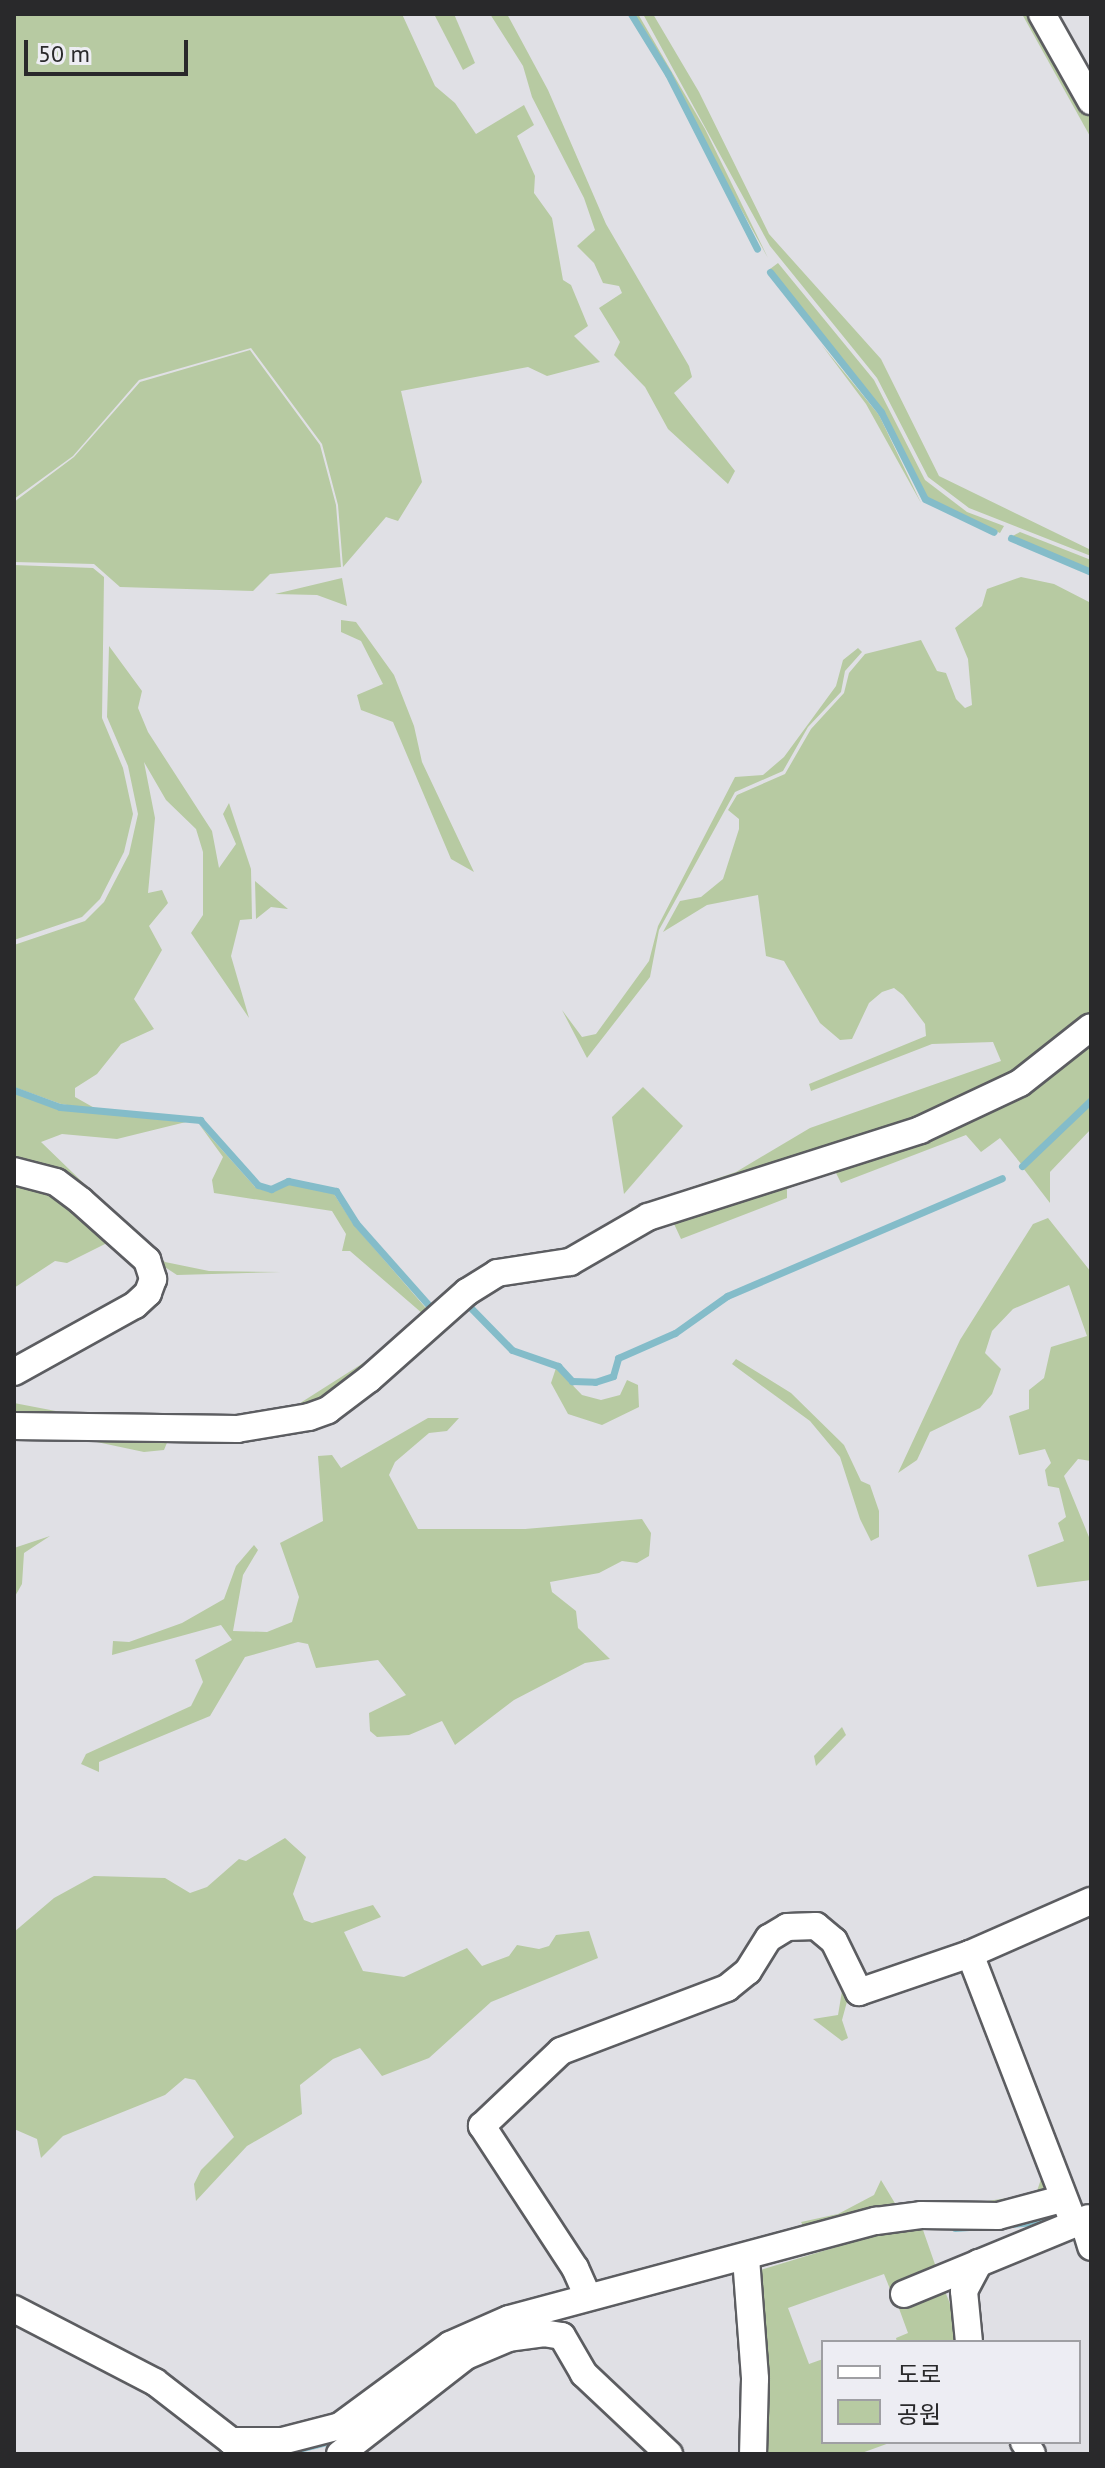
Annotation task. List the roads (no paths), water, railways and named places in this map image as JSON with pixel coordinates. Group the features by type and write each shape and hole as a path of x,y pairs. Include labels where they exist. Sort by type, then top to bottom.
{"street":[{"path":"1042,14 1091,101"},
{"path":"14,1426 237,1429 309,1417 328,1410 369,1379 467,1292 497,1273 570,1262 648,1217 920,1130 1020,1083 1091,1027"},
{"path":"14,1171 56,1182 81,1201 147,1260 153,1279 148,1293 135,1305 14,1372"},
{"path":"588,2297 575,2268 482,2126 561,2051 727,1988 748,1971 769,1938 787,1927 816,1926 834,1941 859,1992 970,1954 1091,1901"},
{"path":"970,1954 1062,2199 1083,2220 1091,2247"},
{"path":"14,2309 155,2382 231,2441 254,2444 310,2437 340,2426 402,2378 479,2330 588,2297 746,2258 876,2221 921,2215 998,2216 1062,2199"},
{"path":"904,2294 1083,2220"},
{"path":"746,2258 755,2379 753,2454"},
{"path":"969,2340 964,2291 979,2263"},
{"path":"340,2454 466,2356 509,2338 543,2333 562,2336 584,2374 669,2454"}],"waterway":[{"path":"631,14 668,74 757,249"},
{"path":"770,272 881,412 925,499 994,532"},
{"path":"1011,538 1091,572"},
{"path":"14,1090 60,1107 200,1120 258,1185 271,1189 288,1181 336,1191 356,1223 433,1310"},
{"path":"1022,1166 1091,1100"},
{"path":"467,1304 512,1350 558,1366 572,1381 595,1382 613,1376 618,1358 675,1333 727,1296 1002,1178"},
{"path":"955,2228 1050,2221"},
{"path":"298,2449 333,2440"}]}
